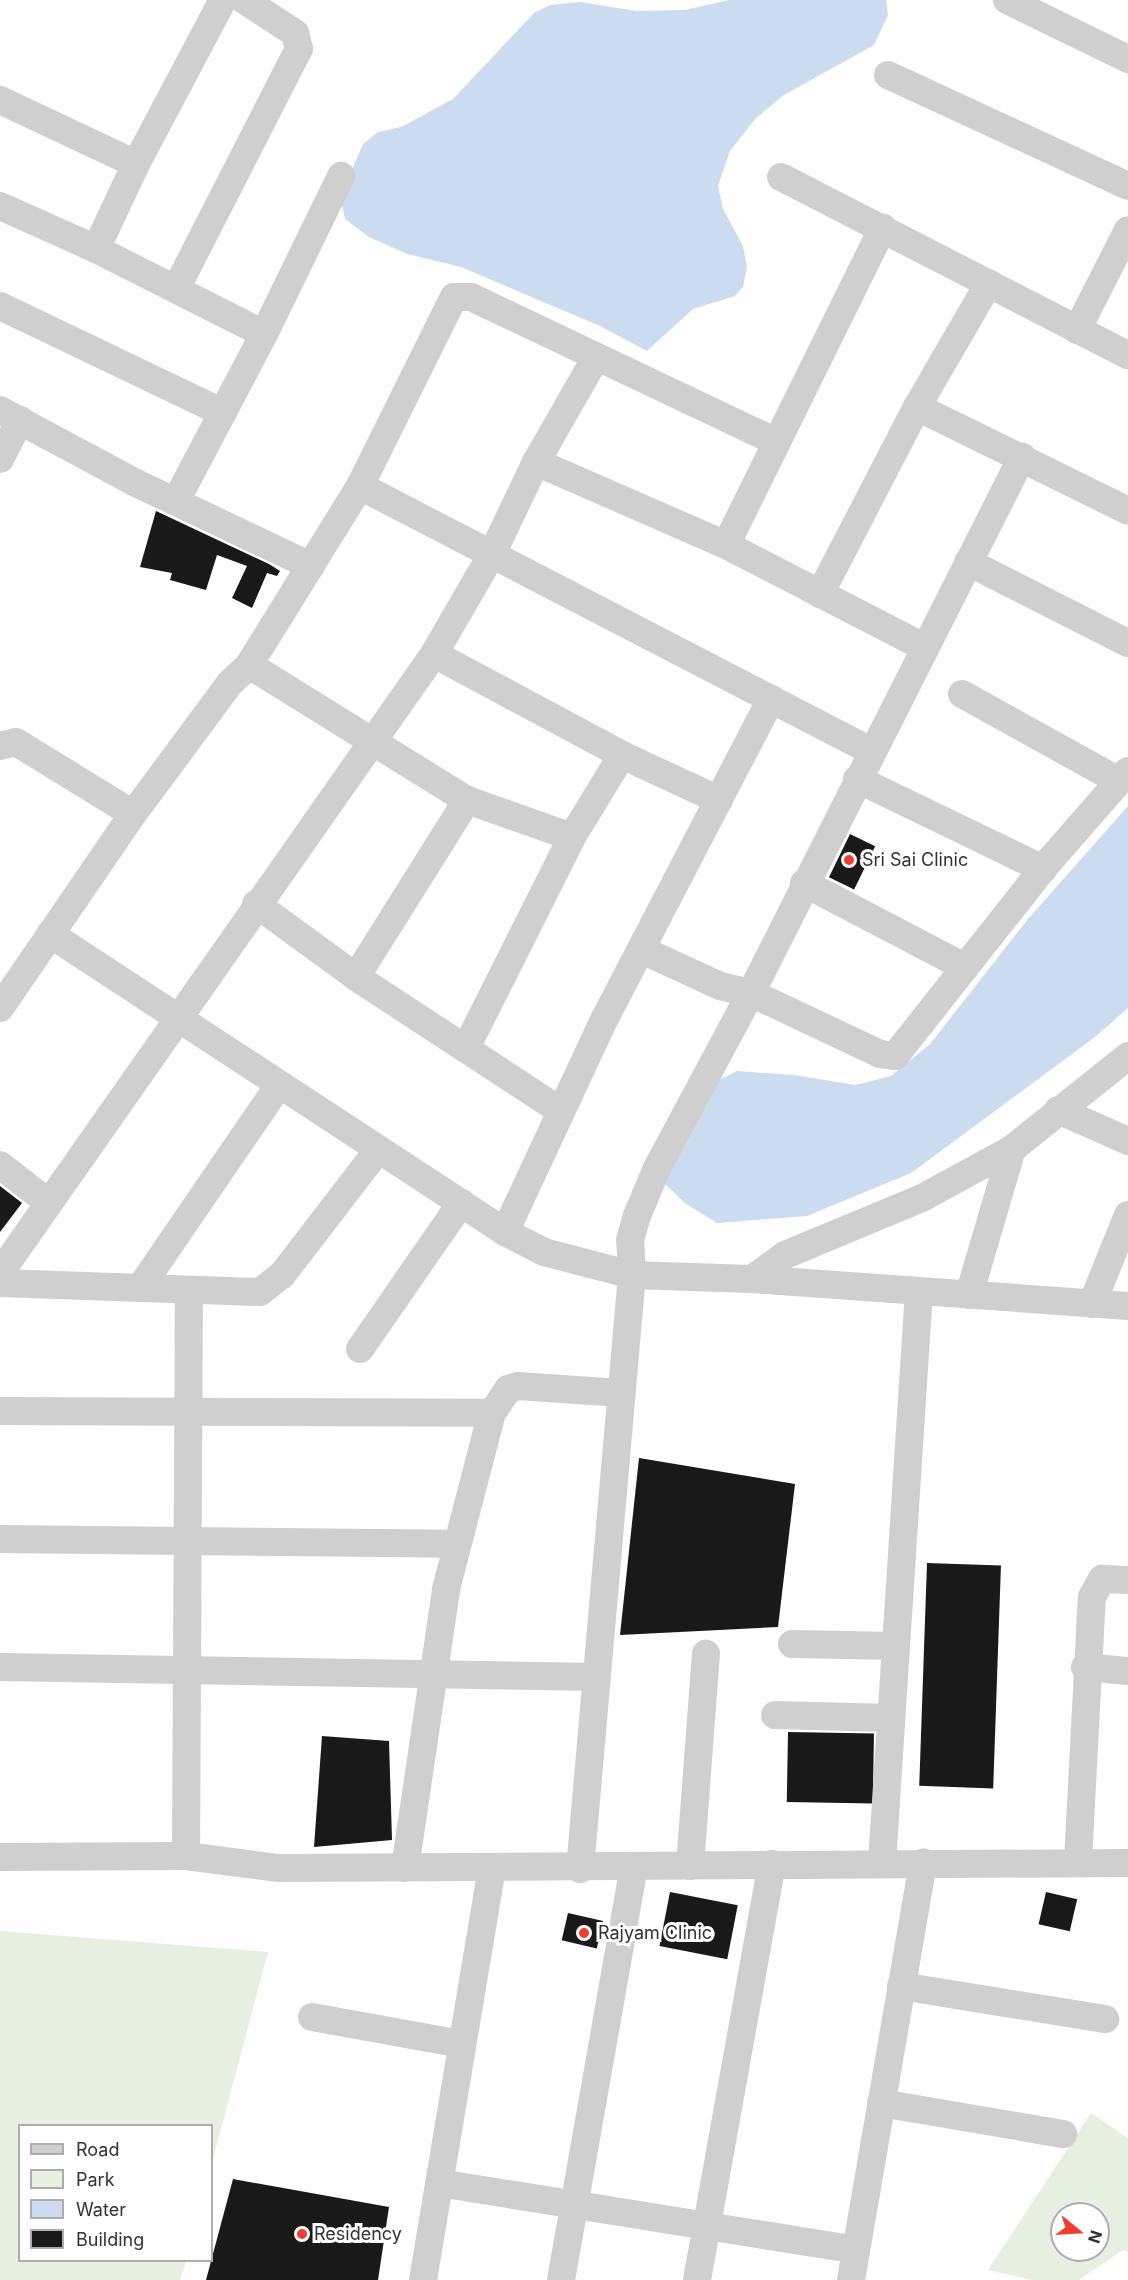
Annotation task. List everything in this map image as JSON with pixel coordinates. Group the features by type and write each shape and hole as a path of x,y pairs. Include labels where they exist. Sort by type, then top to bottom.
{"street":[{"path":"96,249 136,164 223,0"},
{"path":"176,289 299,49 295,33 244,0"},
{"path":"1007,0 1128,59"},
{"path":"888,75 1128,186"},
{"path":"0,100 136,164"},
{"path":"177,499 264,334 341,176"},
{"path":"781,177 1128,355"},
{"path":"0,206 96,249 264,334"},
{"path":"726,545 883,228"},
{"path":"1077,330 1128,230"},
{"path":"820,594 917,407 989,284"},
{"path":"0,1008 133,814 230,683 249,665 360,486 454,297 471,297 595,359 776,442"},
{"path":"0,306 223,413"},
{"path":"0,1273 255,904 434,654 492,555 536,462 595,359"},
{"path":"917,407 1128,511"},
{"path":"0,459 10,415 134,482 177,499 311,566"},
{"path":"580,1869 632,1275 630,1240 645,1192 751,993 857,778 1022,457"},
{"path":"536,462 726,545 924,647"},
{"path":"360,486 871,751"},
{"path":"968,562 1128,644"},
{"path":"434,654 622,755 719,800"},
{"path":"249,665 467,800 572,837"},
{"path":"642,950 720,986 751,993 888,1057 901,1051 1043,869 1124,776 962,694"},
{"path":"505,1232 561,1111 771,699"},
{"path":"0,746 16,742 133,814"},
{"path":"466,1048 572,837 622,755"},
{"path":"857,778 1043,869"},
{"path":"356,977 467,800"},
{"path":"804,883 965,967"},
{"path":"255,904 356,977 561,1111"},
{"path":"50,934 505,1232 544,1252 632,1275 752,1279 1128,1306"},
{"path":"752,1279 785,1254 922,1198 1012,1149 1128,1056"},
{"path":"140,1288 279,1085"},
{"path":"1058,1110 1128,1141"},
{"path":"0,1282 252,1293 268,1288 282,1275 378,1149"},
{"path":"969,1295 1012,1149"},
{"path":"0,1165 49,1203"},
{"path":"360,1349 461,1203"},
{"path":"1092,1304 1128,1215"},
{"path":"186,1856 186,1669 192,1412 189,1290"},
{"path":"882,1863 919,1291"},
{"path":"405,1868 432,1674 455,1544 492,1413 508,1389 518,1386 621,1393"},
{"path":"0,1411 492,1413"},
{"path":"0,1539 189,1538 455,1544"},
{"path":"1078,1861 1085,1667 1093,1590 1102,1579 1128,1580"},
{"path":"792,1644 896,1646"},
{"path":"690,1866 706,1654"},
{"path":"0,1667 596,1677"},
{"path":"1085,1667 1128,1671"},
{"path":"775,1715 891,1718"},
{"path":"0,1857 186,1856 279,1869 580,1869 923,1862 1128,1863"},
{"path":"850,2280 923,1862"},
{"path":"697,2280 772,1864"},
{"path":"561,2280 572,2205 634,1868"},
{"path":"423,2280 492,1869"},
{"path":"901,1986 1105,2019"},
{"path":"312,2017 462,2044"},
{"path":"881,2103 1063,2134"},
{"path":"439,2183 856,2250"}],"green space":[{"path":"0,1931 268,1952 213,2159 213,2124 18,2124 18,2262 186,2262 180,2280 0,2280"},
{"path":"1091,2113 1128,2138 1128,2252 1123,2250 1110,2259 1110,2202 1050,2202 1050,2262 1105,2262 1079,2280 1032,2280 988,2270"}],"water":[{"path":"729,0 886,0 888,15 874,45 784,95 756,118 730,151 718,186 723,209 743,246 747,267 743,287 735,296 693,309 647,351 600,326 461,267 407,254 369,237 345,219 340,197 363,144 378,132 401,127 453,99 534,13 550,5 580,2 637,11 685,10"},
{"path":"1128,806 1128,1008 1095,1037 911,1173 807,1216 717,1223 686,1204 664,1183 701,1089 737,1071 794,1075 855,1085 891,1076 930,1044 1028,919"}],"building":[{"path":"156,511 280,571 277,576 267,573 252,608 232,598 247,566 217,555 206,590 170,580 172,573 140,567"},
{"path":"850,834 875,846 854,889 829,877"},
{"path":"0,1186 22,1203 0,1232"},
{"path":"639,1458 795,1484 778,1627 620,1635"},
{"path":"927,1563 1001,1566 993,1788 919,1786"},
{"path":"788,1732 874,1734 873,1803 787,1802"},
{"path":"322,1736 389,1741 392,1840 314,1847"},
{"path":"670,1892 738,1905 727,1959 660,1946"},
{"path":"1046,1892 1077,1899 1070,1931 1039,1924"},
{"path":"568,1913 603,1921 597,1948 562,1940"},
{"name":"Residency","path":"233,2179 389,2207 378,2280 206,2280 211,2262 213,2262 213,2254"}],"place":[{"name":"Sri Sai Clinic","path":"849,860"},
{"name":"Rajyam Clinic","path":"584,1933"},
{"name":"Residency","path":"302,2234"}]}
